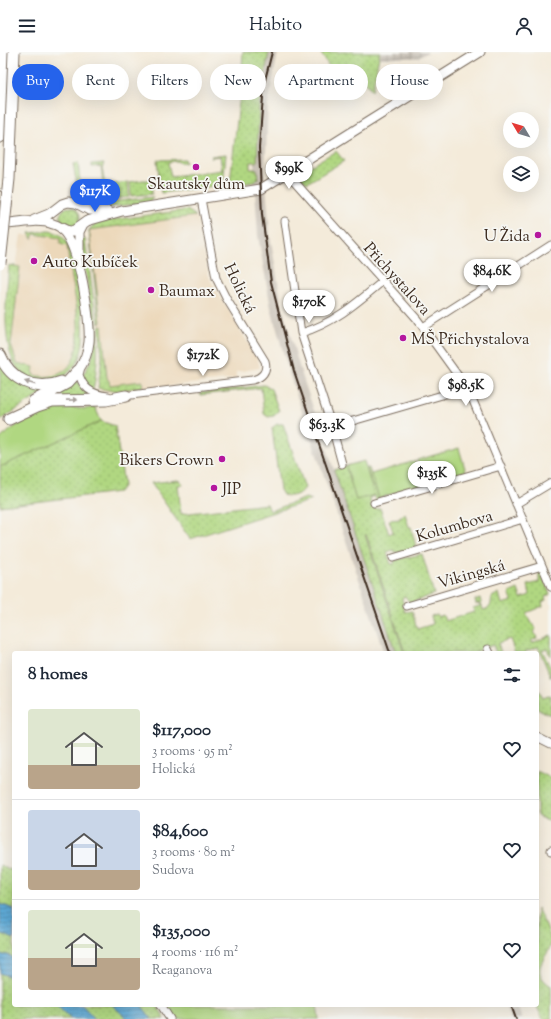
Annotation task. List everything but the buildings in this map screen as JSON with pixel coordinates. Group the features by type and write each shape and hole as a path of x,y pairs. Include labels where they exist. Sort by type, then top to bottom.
{"main road":[{"path":"0,138 3,52"},
{"path":"0,263 9,179 14,52"},
{"path":"0,355 9,370 22,380 33,385 46,386 56,384 69,378 78,371"},
{"path":"0,426 25,406 67,384 78,371"},
{"path":"9,419 52,401 102,400 126,396"}],"street":[{"path":"60,228 73,231 92,219 127,210 261,189 480,52"},
{"name":"Přichystalova","path":"287,173 423,327 465,386 474,402 551,587"},
{"name":"Holická","path":"78,371 83,385 90,392 102,395 126,396 252,380 259,378 265,370 265,361 226,298 216,278 201,199"},
{"path":"24,223 47,216 58,207 68,202 89,210 127,210"},
{"path":"78,371 86,357 89,339 79,264 80,232 85,214 79,205"},
{"path":"58,207 55,217 60,228"},
{"path":"285,221 301,333 332,427 342,464"},
{"path":"0,226 24,223 52,223 60,228 71,240 79,264"},
{"path":"423,327 551,245"},
{"path":"301,333 332,319 350,308 383,281"},
{"path":"332,427 456,391 465,386"},
{"path":"374,503 501,466"},
{"path":"516,504 551,483"},
{"name":"Kolumbova","path":"393,558 523,520"},
{"name":"Vikingská","path":"407,606 542,566"},
{"path":"539,738 551,744"},
{"path":"162,1007 170,1019"}],"shaded area":[{"path":"266,52 278,52 276,64 274,64 274,73 268,104 265,174 270,235 282,306 300,369 395,651 383,651 289,373 271,308 258,236 254,175 255,120 258,100 266,100 266,64 264,64"},
{"path":"381,52 428,52 418,58 380,58"},
{"path":"178,210 190,211 198,219 209,276 258,359 260,368 236,372 236,379 111,392 98,390 102,354 89,230 97,222"},
{"path":"21,235 61,237 67,245 79,323 79,343 76,356 68,367 62,372 50,377 35,376 29,373 17,363 13,353 12,336 20,267 16,266"},
{"path":"506,1007 518,1007 522,1019 510,1019"}],"green space":[{"path":"243,52 269,52 266,68 266,64 242,64"},
{"path":"320,52 380,52 378,64 376,64 372,91 368,85 368,64 328,64"},
{"path":"239,100 260,100 257,162 250,162 250,169 257,169 258,179 255,182 230,185"},
{"path":"336,151 344,161 307,183 301,178 303,170"},
{"path":"226,154 223,185 161,193 157,160 184,159 185,163 180,163 177,161 168,162 171,177 222,170 220,156 212,157 211,159 211,156"},
{"path":"78,163 81,188 103,186 101,166 92,167 92,164 104,163 102,168 105,185 128,182 129,197 110,200 90,200 85,198 79,191 76,179 73,164"},
{"path":"152,180 152,194 131,196 130,182"},
{"path":"153,197 150,202 95,209 94,204"},
{"path":"70,207 77,210 80,217 77,224 70,227 63,224 60,217 63,210"},
{"path":"187,210 196,216 89,230 96,222"},
{"path":"89,230 101,322 99,323"},
{"path":"48,231 55,232 62,236 72,255 79,285 83,316 83,342 81,353 68,373 56,379 38,380 21,373 14,364 10,352 6,324 9,265 20,267 11,345 17,363 34,367 33,375 53,376 67,369 75,355 78,338 78,319 70,266 66,266 64,264 69,262 67,246 60,244 60,238 34,234 32,239 29,233"},
{"path":"81,239 85,239 97,334 96,372 93,390 88,388 83,375 92,358 95,340"},
{"path":"102,325 107,378 110,385 142,381 143,387 113,391 98,388 102,357 99,326"},
{"path":"0,365 46,391 0,420"},
{"path":"77,380 82,389 91,395 90,398 50,399"},
{"path":"264,385 271,389 279,411 274,416 268,417 264,414 261,388 200,395 200,393"},
{"path":"68,407 85,409 95,407 101,421 0,467 0,439 23,421 31,417 49,410"},
{"path":"101,421 115,426 124,485 119,492 0,506 0,467"},
{"path":"277,424 283,424 305,488 298,494 292,496 283,495 280,490 272,428"},
{"path":"459,448 466,472 424,485 417,460"},
{"path":"364,461 374,495 356,500 346,466"},
{"path":"415,461 422,485 379,498 371,474"},
{"path":"346,466 356,500 374,495 367,468 369,468 379,499 376,500 375,496 370,498 371,506 374,505 375,509 380,508 389,534 393,532 389,520 400,519 399,517 405,514 409,527 411,527 416,547 397,553 393,550 387,552 391,564 394,564 395,560 422,554 434,594 410,603 405,596 402,598 405,612 412,611 417,629 433,624 431,616 437,614 438,617 443,615 445,621 474,612 473,608 480,606 479,603 476,604 475,600 480,598 483,610 490,607 492,597 499,593 502,604 512,601 509,593 518,589 521,598 530,595 528,585 539,582 539,572 541,573 550,594 545,597 546,600 542,602 543,606 526,613 536,630 534,631 537,638 531,641 532,643 551,635 551,655 550,656 547,648 542,650 551,669 551,678 538,647 526,651 514,651 510,639 498,643 500,651 495,651 493,645 478,651 404,651 366,534 365,535 403,651 395,651 334,470"},
{"path":"177,480 181,481 183,485 178,485 181,514 267,504 270,511 306,498 312,500 190,539 151,483"},
{"path":"539,691 543,698 551,695 551,715 539,710"},
{"path":"539,772 551,778 550,822 539,817"},
{"path":"0,865 12,870 12,908 0,904"},
{"path":"539,912 551,939 551,943 540,969 544,980 551,986 551,1019 543,1019 537,1007 539,1007"},
{"path":"0,933 12,938 12,957 8,955 0,955"},
{"path":"0,973 12,977 12,1007 58,1007 71,1019 0,1019"},
{"path":"84,1007 114,1007 128,1019 95,1019"},
{"path":"143,1007 158,1007 165,1019 152,1019"},
{"path":"168,1007 317,1007 319,1019 175,1019"}],"water":[{"path":"0,904 12,908 12,938 0,933"},
{"path":"0,955 8,955 12,957 12,977 0,973"},
{"path":"58,1007 84,1007 95,1019 71,1019"},
{"path":"114,1007 143,1007 152,1019 128,1019"}],"railway":[{"path":"272,52 264,84 259,148 262,215 271,282 294,371 389,651"},
{"path":"512,1007 516,1019"}],"place":[{"name":"Skautský dům","path":"196,167"},
{"name":"U Žida","path":"538,235"},
{"name":"Auto Kubíček","path":"34,261"},
{"name":"Baumax","path":"151,290"},
{"name":"MŠ Přichystalova","path":"403,338"},
{"name":"Bikers Crown","path":"222,459"},
{"name":"JIP","path":"214,488"}]}
